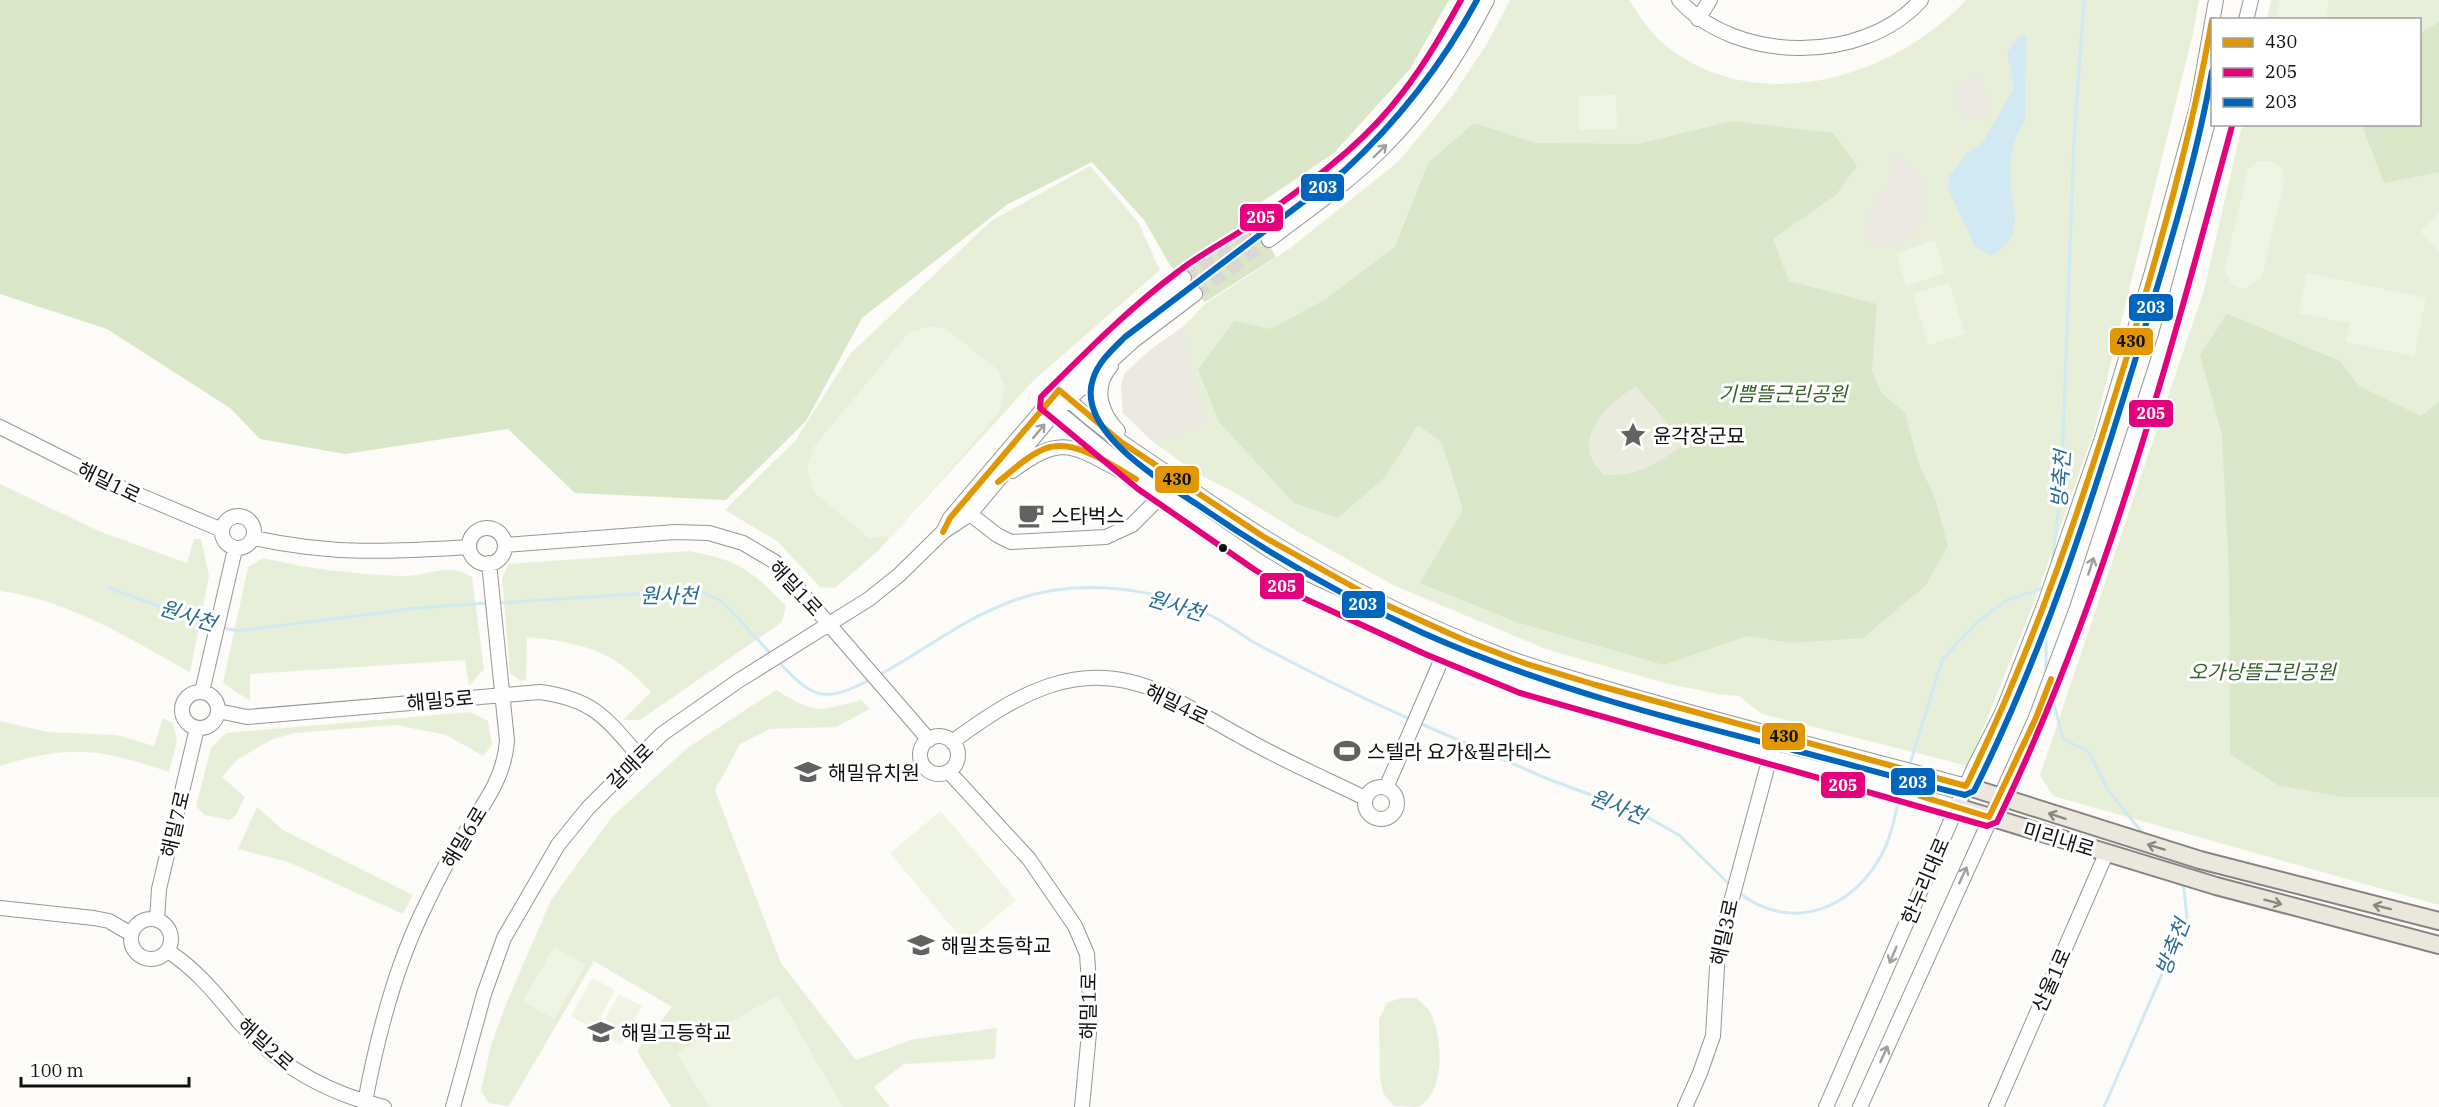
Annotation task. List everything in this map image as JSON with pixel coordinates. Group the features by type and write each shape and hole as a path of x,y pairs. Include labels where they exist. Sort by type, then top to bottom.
{"main road":[{"name":"미리내로","path":"1966,786 2200,860 2439,921"},
{"name":"미리내로","path":"1957,807 2132,862 2439,945"}],"street":[{"path":"1257,231 1341,168 1397,114 1440,55 1472,0"},
{"path":"1269,240 1350,178 1384,148 1408,121 1452,60 1487,0"},
{"path":"1679,0 1698,20 1728,35 1759,44 1802,48 1840,44 1876,31 1914,7 1920,0"},
{"path":"1698,20 1710,0"},
{"name":"한누리대로","path":"2213,18 2216,0"},
{"path":"2246,18 2251,0"},
{"name":"한누리대로","path":"1826,1107 1966,786 2003,711 2045,603 2103,435 2152,273 2197,106 2211,28"},
{"name":"한누리대로","path":"1860,1107 1989,817 2035,720 2077,608 2181,284 2222,126"},
{"name":"갈매로","path":"943,532 950,518 1052,407 1184,278"},
{"name":"갈매로","path":"1064,395 1195,294"},
{"path":"1130,344 1105,373 1100,396 1107,419 1145,458"},
{"name":"미리내로","path":"1064,395 1145,458 1224,513 1317,569 1381,604 1452,635 1564,677 1804,745 1859,757 1966,786"},
{"name":"갈매로","path":"453,1107 484,994 504,938 558,845 588,808 662,734 738,681 830,625 899,575 943,532 970,514 996,484 1052,407"},
{"name":"미리내로","path":"1052,407 1161,496 1303,588 1444,653 1522,684 1770,757 1852,777 1957,807"},
{"name":"해밀1로","path":"0,427 123,489 222,530"},
{"path":"996,484 1046,448 1059,447 1084,452 1145,484"},
{"path":"970,514 996,535 1011,542 1106,537 1132,525 1161,496"},
{"path":"245,517 254,528 254,538 246,547 235,549 226,544 222,530 230,518 245,517"},
{"path":"484,529 498,532 505,545 500,559 489,563 476,560 469,547 474,533 484,529"},
{"name":"해밀1로","path":"505,545 675,532 709,533 743,543 775,562 928,740"},
{"path":"254,538 324,550 379,553 469,547"},
{"path":"202,692 235,549"},
{"name":"해밀6로","path":"365,1102 383,1019 409,942 448,860 493,791 503,770 507,741 497,661 489,563"},
{"path":"1386,788 1452,635"},
{"name":"해밀4로","path":"952,742 1034,690 1072,679 1107,678 1163,693 1248,741 1365,798"},
{"path":"202,692 212,696 218,711 208,726 196,728 183,716 182,704 190,694 202,692"},
{"name":"해밀5로","path":"218,711 247,717 540,692 579,700 610,722 639,756"},
{"name":"해밀7로","path":"157,920 159,889 196,728"},
{"path":"940,737 952,742 956,747 958,759 949,772 934,773 924,767 921,750 928,740 940,737"},
{"name":"해밀3로","path":"1685,1107 1701,1073 1713,1036 1716,959 1725,917 1770,757"},
{"name":"해밀1로","path":"949,772 1029,859 1075,926 1087,954 1091,1012 1082,1107"},
{"path":"1386,788 1396,799 1396,809 1389,816 1380,819 1371,816 1365,808 1365,798 1374,789 1386,788"},
{"name":"산울1로","path":"1996,1107 2106,854"},
{"path":"0,908 94,918 109,921 131,934"},
{"path":"144,920 157,920 170,933 168,951 158,958 140,956 132,946 131,934 144,920"},
{"name":"해밀2로","path":"168,951 200,976 240,1022 284,1064 318,1083 384,1107"}],"green space":[{"path":"0,0 1449,0 1410,69 1334,153 1250,210 1276,257 1205,302 1170,265 1144,220 1092,162 1008,204 862,318 806,421 726,500 575,493 508,429 345,454 260,439 230,408 107,329 0,294"},
{"name":"기쁨뜰근린공원","path":"1510,0 1629,0 1666,46 1702,68 1741,80 1782,84 1823,80 1863,68 1901,51 1936,28 1966,0 2199,0 2194,29 2094,431 2035,600 1968,766 1762,714 1739,696 1669,684 1548,650 1395,586 1297,531 1232,491 1196,473 1151,440 1123,413 1121,386 1125,373 1150,350 1183,327 1205,304 1289,249 1399,161 1453,95 1488,42"},
{"name":"오가낭뜰근린공원","path":"2271,0 2439,0 2439,905 2053,796 2040,775 2204,290 2242,126 2421,126 2421,18 2267,18"},
{"path":"2280,0 2329,0 2325,18 2276,18"},
{"path":"2439,22 2439,172 2384,183 2362,126 2421,126 2421,32"},
{"path":"1616,95 1617,129 1579,130 1578,96"},
{"path":"1732,121 1833,133 1857,166 1836,195 1773,239 1789,281 1877,304 1872,370 1881,392 1905,413 1918,462 1935,498 1948,546 1926,585 1863,638 1792,643 1747,636 1664,665 1516,622 1420,583 1463,510 1442,443 1418,425 1385,477 1338,518 1294,503 1219,422 1198,370 1234,321 1271,329 1326,299 1395,247 1428,163 1474,123 1536,143 1638,144"},
{"path":"2259,161 2272,161 2282,169 2284,181 2262,278 2243,289 2231,282 2225,268 2248,169"},
{"path":"1090,166 1138,222 1160,270 1033,381 877,552 835,588 820,587 777,541 725,510 795,441 851,353 991,221"},
{"path":"2439,213 2439,251 2420,231"},
{"path":"1935,240 1945,273 1906,286 1896,253"},
{"path":"2307,273 2426,298 2414,356 2346,342 2350,323 2299,313"},
{"path":"1949,283 1965,334 1928,345 1913,294"},
{"path":"2227,314 2340,361 2359,386 2421,416 2439,402 2439,797 2342,797 2278,785 2230,754 2229,574 2222,435 2200,355"},
{"path":"930,326 946,329 998,370 1005,388 999,412 892,537 869,538 814,492 807,468 814,447 909,332"},
{"path":"0,484 101,532 187,563 194,539 201,539 209,576 190,672 122,634 75,612 26,596 0,591"},
{"path":"688,551 719,558 753,575 786,606 782,622 640,720 623,720 651,692 623,666 595,651 564,642 527,637 526,680 521,681 510,673 502,577 509,564"},
{"path":"263,558 348,572 411,576 453,570 472,577 484,669 469,686 465,660 250,674 250,701 223,683 248,567"},
{"path":"776,690 809,707 835,707 861,700 870,709 836,727 770,729 740,744 715,790 781,963 856,1060 914,1039 997,1028 995,1059 904,1064 874,1087 890,1107 671,1107 637,1051 672,1007 594,961 509,1106 489,1103 481,1091 491,1045 551,900 611,818 686,749"},
{"path":"470,712 488,721 492,745 483,756 446,735 396,725 294,733 271,740 238,759 222,777 245,797 236,815 229,820 205,815 196,806 211,748 226,733"},
{"path":"163,718 173,723 177,741 169,772 123,758 85,752 47,754 0,766 0,721 48,732 117,735 154,746"},
{"path":"257,807 283,830 413,895 403,914 288,862 238,849"},
{"path":"941,811 1016,900 965,943 890,853"},
{"path":"554,947 586,965 554,1019 523,1001"},
{"path":"592,978 615,990 594,1029 571,1016"},
{"path":"619,994 642,1006 621,1045 598,1032"},
{"path":"778,995 843,1107 709,1107 677,1053"},
{"path":"1400,998 1416,998 1424,1005 1430,1012 1438,1035 1438,1077 1434,1090 1418,1107 1394,1106 1383,1093 1380,1078 1379,1019 1387,1003"}],"shaded area":[{"path":"1977,71 1993,113 1963,119 1953,89"},
{"path":"1890,152 1913,166 1923,180 1924,220 1915,234 1907,240 1872,247 1866,242 1864,226 1877,195 1892,177"},
{"path":"1183,327 1194,385 1209,422 1164,439 1151,440 1123,413 1121,386 1125,373 1150,350"},
{"path":"1636,387 1685,443 1647,468 1627,474 1603,475 1592,459 1589,448 1590,437 1600,417 1609,407"}],"water":[{"path":"2026,35 2025,121 2014,144 2011,161 2014,229 2009,241 1991,256 1975,247 1948,188 1949,176 1966,154 1983,142 2014,88 2007,53 2019,36"}],"waterway":[{"name":"방축천","path":"2052,564 2061,491 2074,140 2084,0"},
{"name":"원사천","path":"1909,767 1942,660 1977,622 2007,600 2047,587"},
{"name":"원사천","path":"108,588 214,625"},
{"name":"원사천","path":"877,676 968,621 1000,606 1051,591 1105,588 1158,596 1208,614 1293,663 1410,719"},
{"name":"원사천","path":"497,603 699,590 723,602 771,654"},
{"name":"원사천","path":"221,627 238,631 417,608 488,603"},
{"name":"방축천","path":"2046,618 2046,674"},
{"name":"원사천","path":"778,661 801,683 820,694 842,692 871,679"},
{"name":"방축천","path":"2051,692 2063,739 2089,752 2108,790 2145,836"},
{"name":"원사천","path":"1419,723 1548,779 1640,813 1679,835 1731,886"},
{"name":"원사천","path":"1903,787 1907,774"},
{"name":"원사천","path":"1738,892 1759,905 1780,912 1801,913 1821,909 1840,900 1857,887 1872,870 1884,850 1900,797"},
{"name":"방축천","path":"2104,1107 2187,917 2184,889 2180,881"}],"tunnel":[{"path":"1184,278 1257,231"},
{"path":"1195,294 1269,240"}],"transit line":[{"name":"205","path":"1461,0 1411,82 1360,140 1289,198 1188,264 1143,300 1041,397 1040,408 1138,489 1255,570 1299,596 1425,654 1520,693 1987,826 1997,822 2035,739 2102,567 2158,392 2232,126"},
{"name":"203","path":"1477,0 1449,47 1418,91 1364,152 1344,171 1125,337 1111,351 1098,367 1093,379 1091,398 1097,417 1109,436 1126,453 1164,483 1280,558 1336,590 1423,633 1515,670 1609,701 1965,795 1974,791 2000,737 2046,627 2086,515 2123,401 2180,208 2198,140 2211,76"},
{"name":"430","path":"943,532 950,518 1059,390 1121,442 1264,537 1382,603 1464,640 1524,663 1596,685 1966,786 2014,681 2056,573 2093,464 2164,229 2195,104 2211,25"},
{"name":"430","path":"998,482 1032,456 1044,449 1056,446 1092,454 1136,479"},
{"name":"430","path":"1920,796 1989,817 2035,720 2051,679"}],"place":[{"name":"윤각장군묘","path":"1633,435"},
{"name":"스타벅스","path":"1031,515"},
{"name":"스텔라 요가&필라테스","path":"1347,751"},
{"name":"해밀유치원","path":"808,772"},
{"name":"해밀초등학교","path":"921,945"},
{"name":"해밀고등학교","path":"601,1032"}]}
